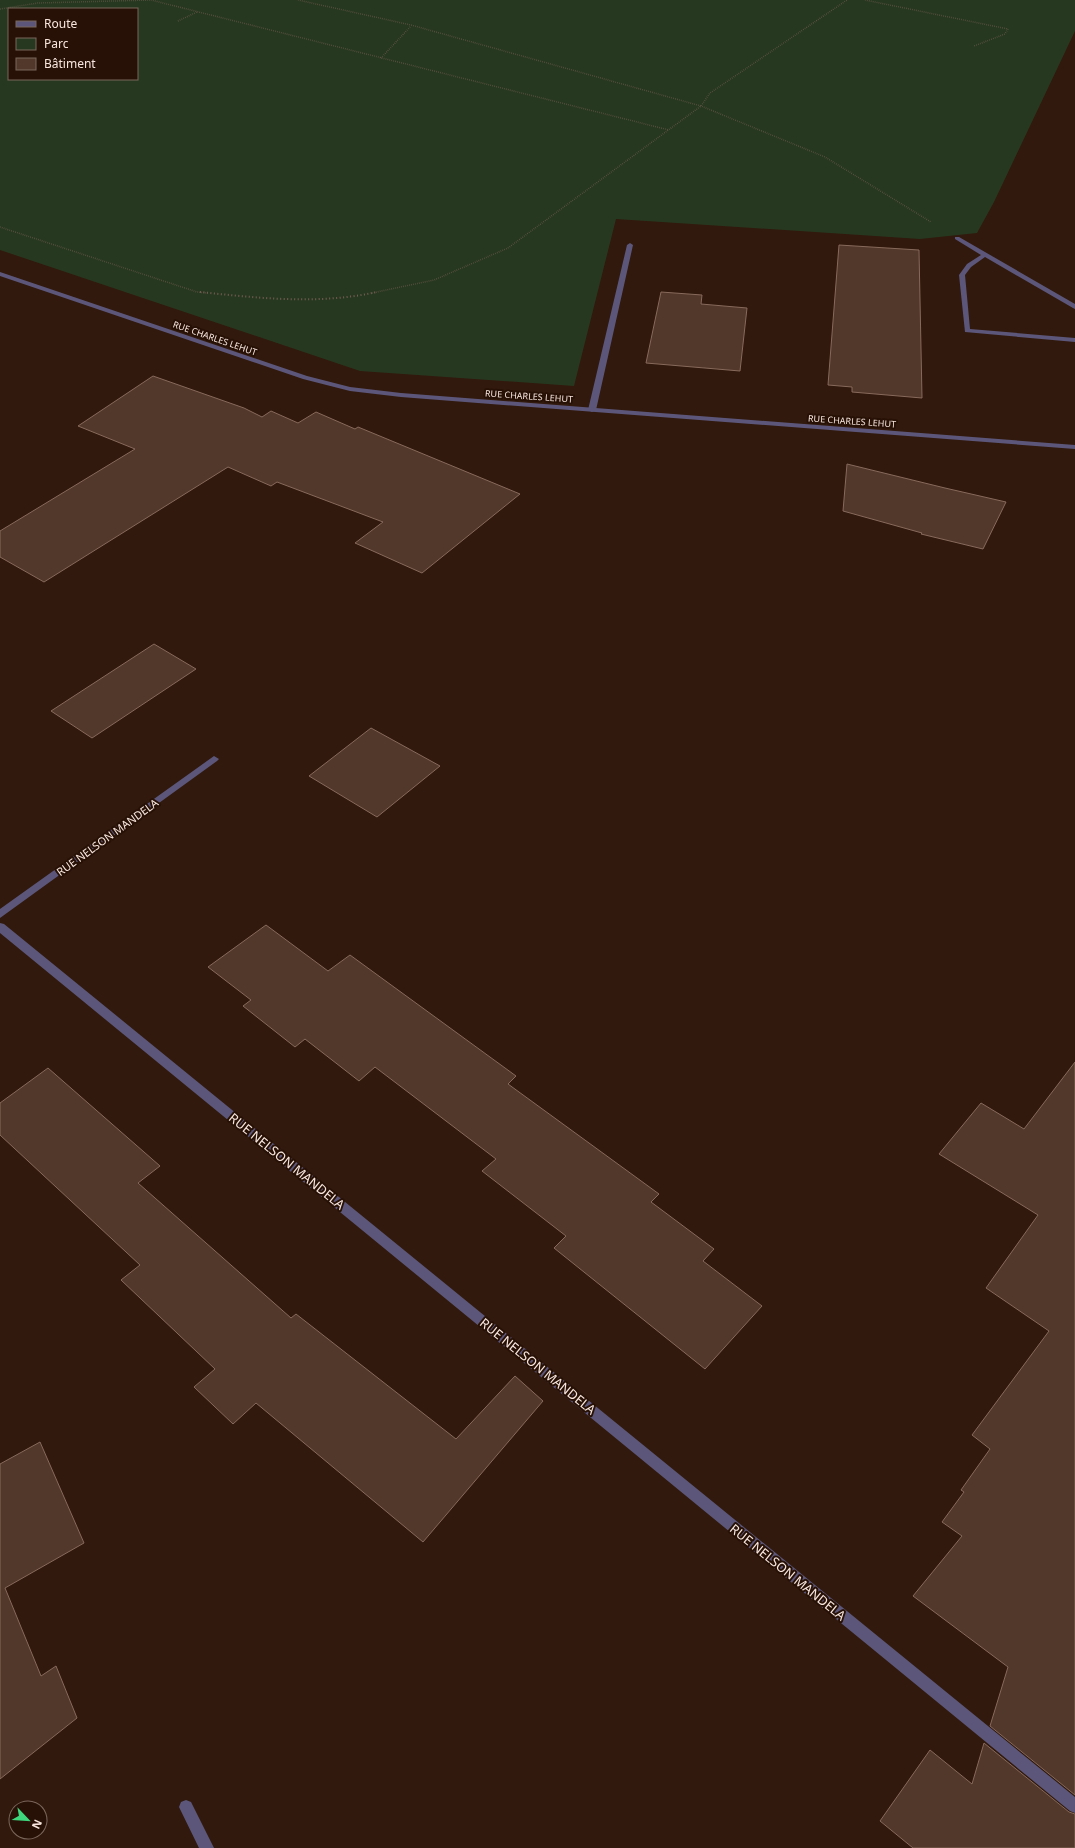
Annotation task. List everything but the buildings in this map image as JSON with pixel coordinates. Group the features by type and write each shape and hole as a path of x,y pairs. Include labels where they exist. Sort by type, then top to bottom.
{"street":[{"path":"957,238 1075,307"},
{"path":"592,410 630,245"},
{"path":"985,255 971,262 965,268 962,275 967,331 1075,340"},
{"name":"RUE CHARLES LEHUT","path":"0,274 305,378 350,389 401,395 1075,447"},
{"name":"RUE NELSON MANDELA","path":"0,914 214,759"},
{"name":"RUE NELSON MANDELA","path":"0,927 1075,1806"},
{"path":"186,1807 207,1848"}],"path":[{"path":"0,9 38,3 151,0 670,130"},
{"path":"298,0 411,25 701,106 825,157 957,238"},
{"path":"0,227 197,292 275,300 359,296 434,280 508,248 670,130 701,106 710,93 847,0"},
{"path":"865,0 1008,29 1005,34 974,46"},
{"path":"178,21 197,12"},
{"path":"381,58 411,25"}],"green space":[{"path":"0,0 1075,0 1075,31 994,202 977,233 920,239 616,219 574,386 360,371 0,250"}]}
